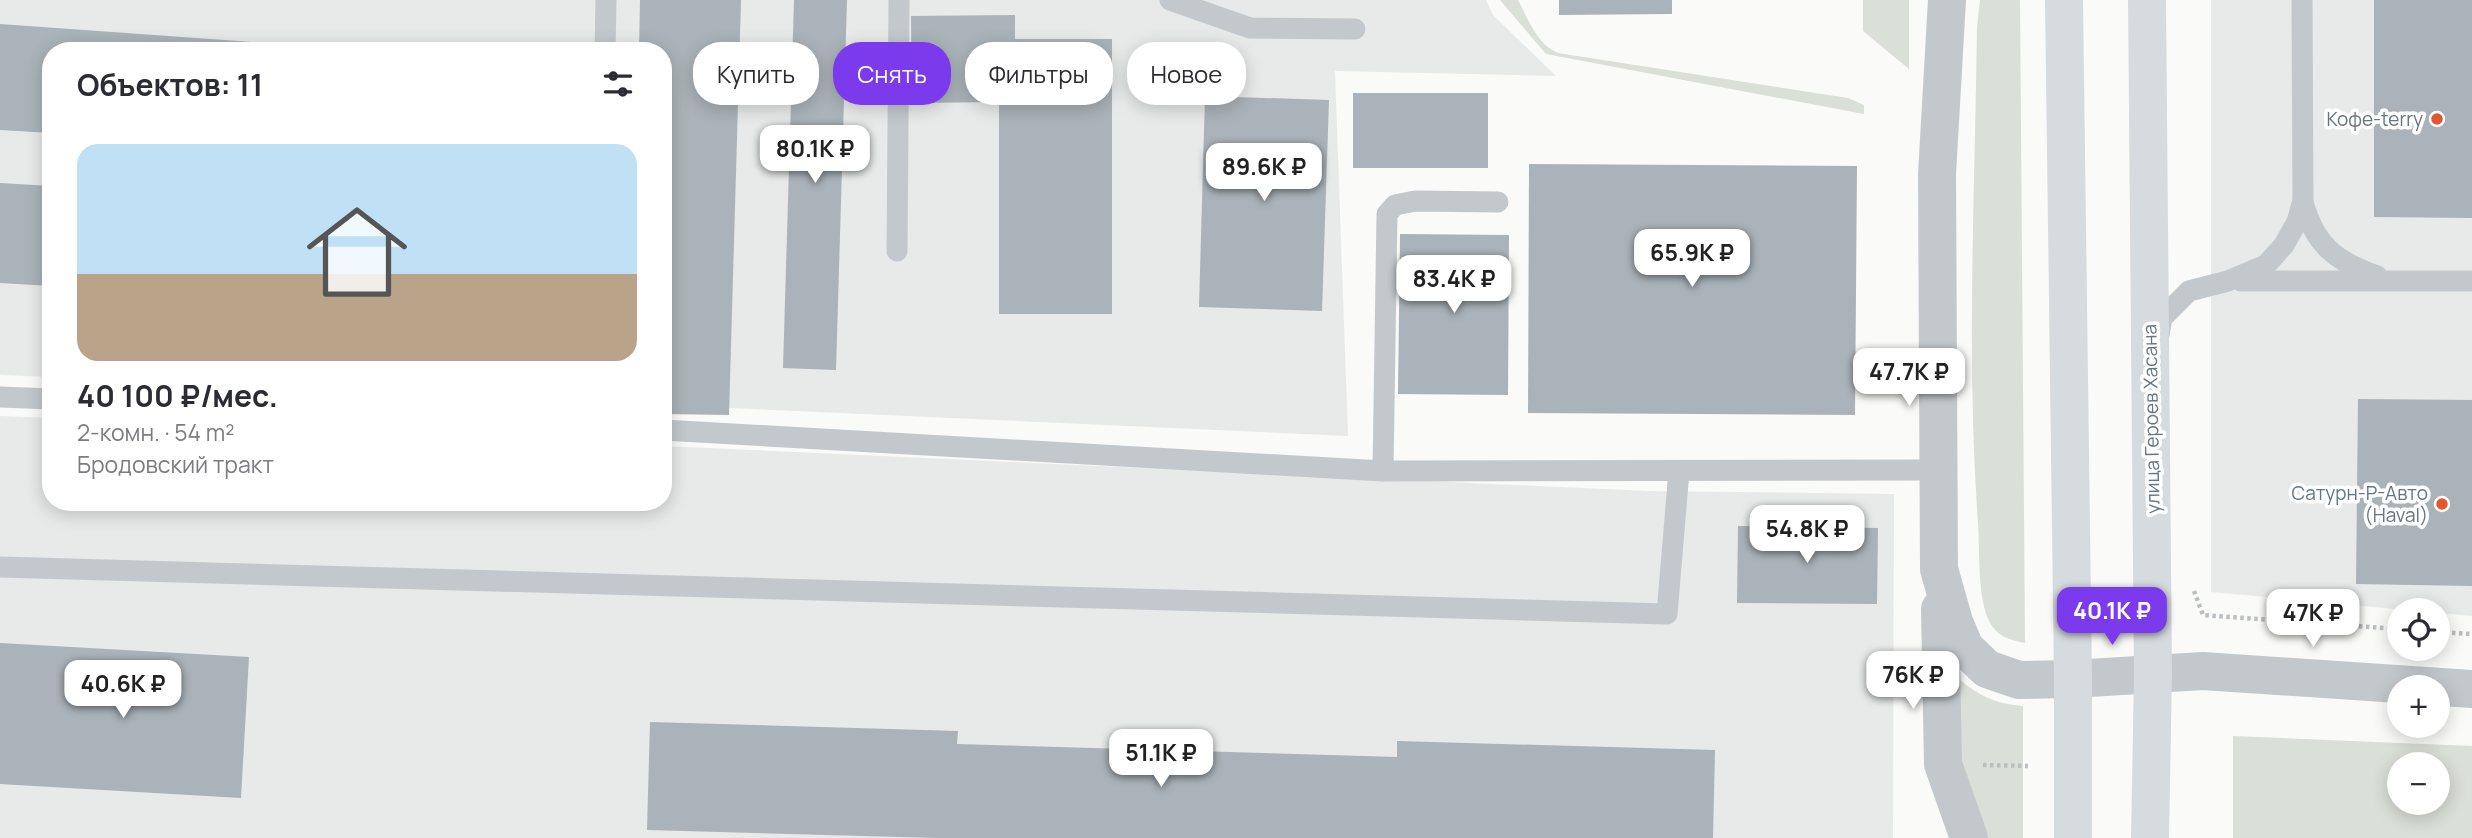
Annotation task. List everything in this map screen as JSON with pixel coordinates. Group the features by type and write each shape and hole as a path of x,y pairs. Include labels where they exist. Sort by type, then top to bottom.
{"main road":[{"path":"2064,0 2073,838"},
{"name":"улица Героев Хасана","path":"2147,0 2153,674 2150,838"}],"street":[{"path":"1947,0 1937,174 1943,764 1969,838"},
{"path":"1939,569 1954,622 1965,648 1987,669 2019,680 2203,671 2472,689"}],"lane":[{"path":"605,42 606,0"},
{"path":"897,251 899,0"},
{"path":"1170,0 1250,28 1355,29"},
{"path":"2302,0 2303,200 2309,223 2322,244 2349,266 2390,281"},
{"path":"2150,410 2162,318 2189,291 2228,281 2266,265 2284,245 2297,222 2303,200"},
{"path":"1383,471 1387,214 1395,205 1415,201 1498,202"},
{"path":"2228,281 2472,281"},
{"path":"0,397 42,399"},
{"path":"672,431 1383,471 1939,470"},
{"path":"0,567 1667,614 1679,471"}],"path":[{"path":"2203,615 2387,628"},
{"path":"2450,633 2472,634"},
{"path":"1979,764 2028,766"}],"shaded area":[{"path":"0,0 1486,0 1493,15 1556,76 1335,71 1348,436 672,405 672,42 42,42 42,377 0,375"},
{"path":"1500,0 1518,0 1544,44 1558,53 1848,98 1864,105 1864,114 1546,54"},
{"path":"1863,0 1909,0 1909,69 1863,31"},
{"path":"1980,0 2020,0 2025,643 2005,637 1990,623 1983,601 1980,574 1974,461 1972,337 1977,27"},
{"path":"2211,0 2472,0 2472,616 2450,614 2450,598 2387,598 2387,608 2211,592"},
{"path":"0,416 42,418 42,511 672,511 672,446 1648,491 1894,494 1893,838 0,838"},
{"path":"1956,677 1987,698 2023,706 2023,838 1978,838 1958,776"},
{"path":"2233,736 2472,746 2472,838 2233,838"}],"building":[{"path":"640,0 741,0 740,42 693,42 693,105 738,105 729,415 672,414 672,42 639,42"},
{"path":"794,0 847,0 846,42 833,42 833,105 844,105 836,370 783,368 791,105 819,105 819,42 793,42"},
{"path":"1559,0 1672,0 1672,14 1559,15"},
{"path":"2374,0 2472,0 2472,218 2374,217"},
{"path":"1015,15 1015,39 1112,39 1112,42 965,42 965,102 951,103 951,42 911,42 911,16"},
{"path":"0,24 251,42 42,42 42,132 0,130"},
{"path":"1353,93 1488,93 1488,168 1353,168"},
{"path":"1246,97 1329,100 1322,311 1199,307 1205,105 1246,105"},
{"path":"999,105 1112,105 1112,314 999,314"},
{"path":"1529,164 1857,166 1855,415 1528,413"},
{"path":"0,183 42,185 42,285 0,283"},
{"path":"1400,234 1509,235 1508,395 1398,394"},
{"path":"2358,399 2472,400 2472,586 2356,584"},
{"path":"1738,526 1878,528 1877,604 1737,603"},
{"path":"0,643 249,657 241,798 0,784"},
{"path":"650,722 958,731 957,744 1397,757 1397,741 1715,750 1713,838 937,838 647,830"}],"place":[{"name":"Кофе-terry","path":"2437,119"},
{"name":"Сатурн-Р-Авто (Haval)","path":"2442,504"}]}
